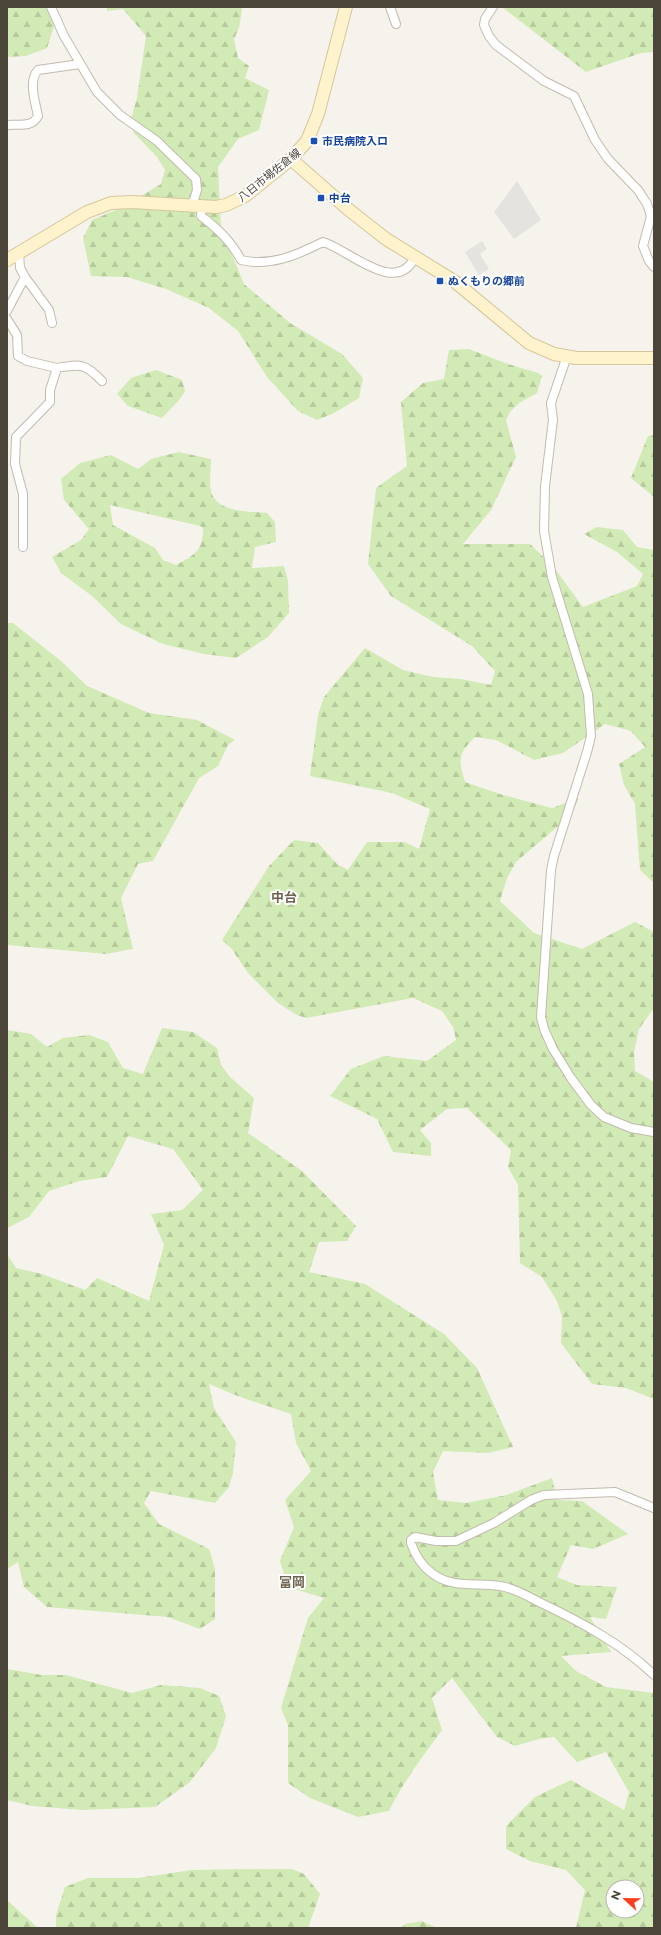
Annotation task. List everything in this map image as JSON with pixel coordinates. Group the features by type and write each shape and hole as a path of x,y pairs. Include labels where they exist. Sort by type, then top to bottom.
{"main road":[{"name":"八日市場佐倉線","path":"7,260 87,212 110,203 132,202 216,207 235,202 292,159 307,141 314,126 346,7"},
{"path":"292,159 349,210 386,239 454,281 529,344 541,350 586,359 654,358"}],"street":[{"path":"51,7 80,64 97,92 120,115 157,142 192,175 197,185 197,206 201,216 221,231 234,246 241,260 253,263 293,257 322,242 332,244 355,260 391,273 398,273 410,267 415,257"},
{"path":"390,7 396,24"},
{"path":"493,7 484,25 489,36 496,45 544,81 574,96 595,140 608,159 638,190 647,204 651,216 643,246 649,262 654,266"},
{"path":"7,125 30,124 38,116 32,82 38,70 80,64"},
{"path":"19,253 20,268 49,310 52,323"},
{"path":"7,311 25,277"},
{"path":"7,319 17,335 18,356 27,361 57,368 76,365 90,368 102,381"},
{"path":"568,356 551,403 553,420 544,486 544,531 552,577 588,694 591,736 551,870 542,1017 553,1050 570,1078 591,1105 604,1117 631,1128 654,1132"},
{"path":"23,547 24,494 15,464 16,437 50,402 50,390 57,368"},
{"path":"654,1508 614,1492 544,1495 530,1500 494,1523 456,1541 436,1541 415,1537 411,1540 420,1562 434,1575 457,1584 505,1586 531,1597 568,1616 620,1647 654,1675"}],"green space":[{"path":"7,7 52,7 56,20 47,48 26,56 7,57"},
{"path":"107,7 240,7 242,9 239,28 234,39 238,58 249,66 245,78 269,90 259,130 238,139 218,167 221,228 244,284 290,323 342,354 363,378 359,398 334,413 317,420 298,411 267,377 238,331 209,308 166,289 127,277 91,276 83,238 92,220 123,207 161,184 165,170 157,157 134,133 131,119 137,98 146,36 123,9 107,11"},
{"path":"502,7 654,7 654,52 641,53 586,72"},
{"path":"469,349 505,363 538,373 542,376 537,393 519,403 510,412 506,420 516,457 491,510 463,544 530,544 552,565 583,607 637,586 643,574 617,552 584,534 597,527 623,530 637,547 654,550 654,883 640,870 635,804 624,785 619,764 645,747 631,731 605,724 563,753 534,760 496,740 475,737 465,748 461,757 461,768 465,782 503,795 552,808 579,798 570,816 516,862 507,878 500,901 534,933 582,949 635,922 654,932 654,1008 639,1029 634,1052 635,1071 654,1082 654,1399 626,1388 592,1384 561,1343 562,1316 557,1301 542,1277 520,1263 518,1185 508,1167 511,1150 467,1108 447,1109 420,1130 431,1143 431,1156 393,1152 377,1119 330,1096 351,1069 384,1056 427,1061 456,1040 453,1027 442,1011 413,998 306,1018 297,1015 278,1003 248,973 231,948 222,940 269,866 294,840 318,843 337,864 348,870 367,842 405,842 419,849 430,809 392,793 310,776 318,715 324,697 365,648 403,670 433,677 461,679 491,685 495,671 472,646 391,596 368,564 376,488 407,466 401,402 423,383 444,379 449,350"},
{"path":"156,370 182,380 185,391 180,399 162,418 128,406 117,394 131,378"},
{"path":"654,435 654,497 631,478 648,436"},
{"path":"179,452 211,459 211,491 214,498 219,503 234,510 267,513 275,522 276,542 255,547 252,568 284,566 288,581 289,613 268,637 236,658 204,654 163,644 121,624 92,596 61,573 52,557 81,540 89,529 64,500 61,479 80,463 111,455 138,469 151,459","holes":["110,505 200,526 203,528 203,536 199,548 188,558 176,565 163,560 155,548 113,525"]},
{"path":"7,623 13,623 61,661 87,686 149,713 197,720 235,740 228,745 218,766 199,778 153,861 138,864 121,898 133,949 106,954 7,945"},
{"path":"162,1028 193,1032 217,1048 221,1065 230,1077 254,1098 248,1133 302,1171 356,1226 347,1241 319,1242 309,1272 365,1284 444,1334 477,1368 513,1447 488,1453 443,1451 433,1472 438,1500 466,1503 507,1495 552,1478 557,1500 582,1501 628,1534 593,1549 571,1545 557,1577 577,1585 617,1587 606,1619 590,1617 611,1652 561,1656 576,1671 606,1687 654,1693 654,1928 576,1928 585,1890 566,1870 530,1861 506,1849 506,1826 535,1797 571,1780 624,1810 629,1792 606,1752 577,1762 554,1737 539,1739 515,1746 497,1737 452,1678 432,1698 442,1730 407,1779 389,1811 358,1817 310,1798 288,1783 288,1725 281,1708 308,1618 324,1598 288,1587 280,1561 294,1527 285,1500 311,1471 296,1443 291,1414 235,1395 209,1384 214,1408 236,1442 233,1473 229,1487 215,1503 151,1491 144,1503 159,1524 209,1549 215,1569 215,1619 200,1629 168,1617 47,1607 24,1587 18,1562 7,1569 7,1254 16,1268 42,1274 85,1290 97,1278 149,1301 164,1245 151,1214 182,1210 203,1190 173,1149 128,1136 107,1177 79,1181 49,1191 29,1217 7,1228 7,1030 31,1034 47,1047 63,1038 89,1035 108,1042 123,1068 143,1074"},
{"path":"7,1669 42,1675 66,1675 132,1693 161,1685 200,1688 219,1696 226,1716 216,1748 190,1782 155,1807 82,1810 32,1806 7,1800"},
{"path":"292,1869 304,1874 320,1894 308,1928 56,1928 56,1915 65,1887 88,1878 138,1878 192,1870"},
{"path":"7,1900 38,1928 7,1928"},
{"path":"422,1921 437,1928 401,1928 405,1924"}],"shaded area":[{"path":"517,181 541,220 514,239 494,212"},
{"path":"482,241 487,249 480,254 489,269 479,275 465,252"}],"place":[{"name":"市民病院入ロ","path":"314,141"},
{"name":"中台","path":"321,198"},
{"name":"ぬくもりの郷前","path":"440,281"}],"district":[{"name":"中台","path":"284,897"},
{"name":"富岡","path":"292,1582"}]}
